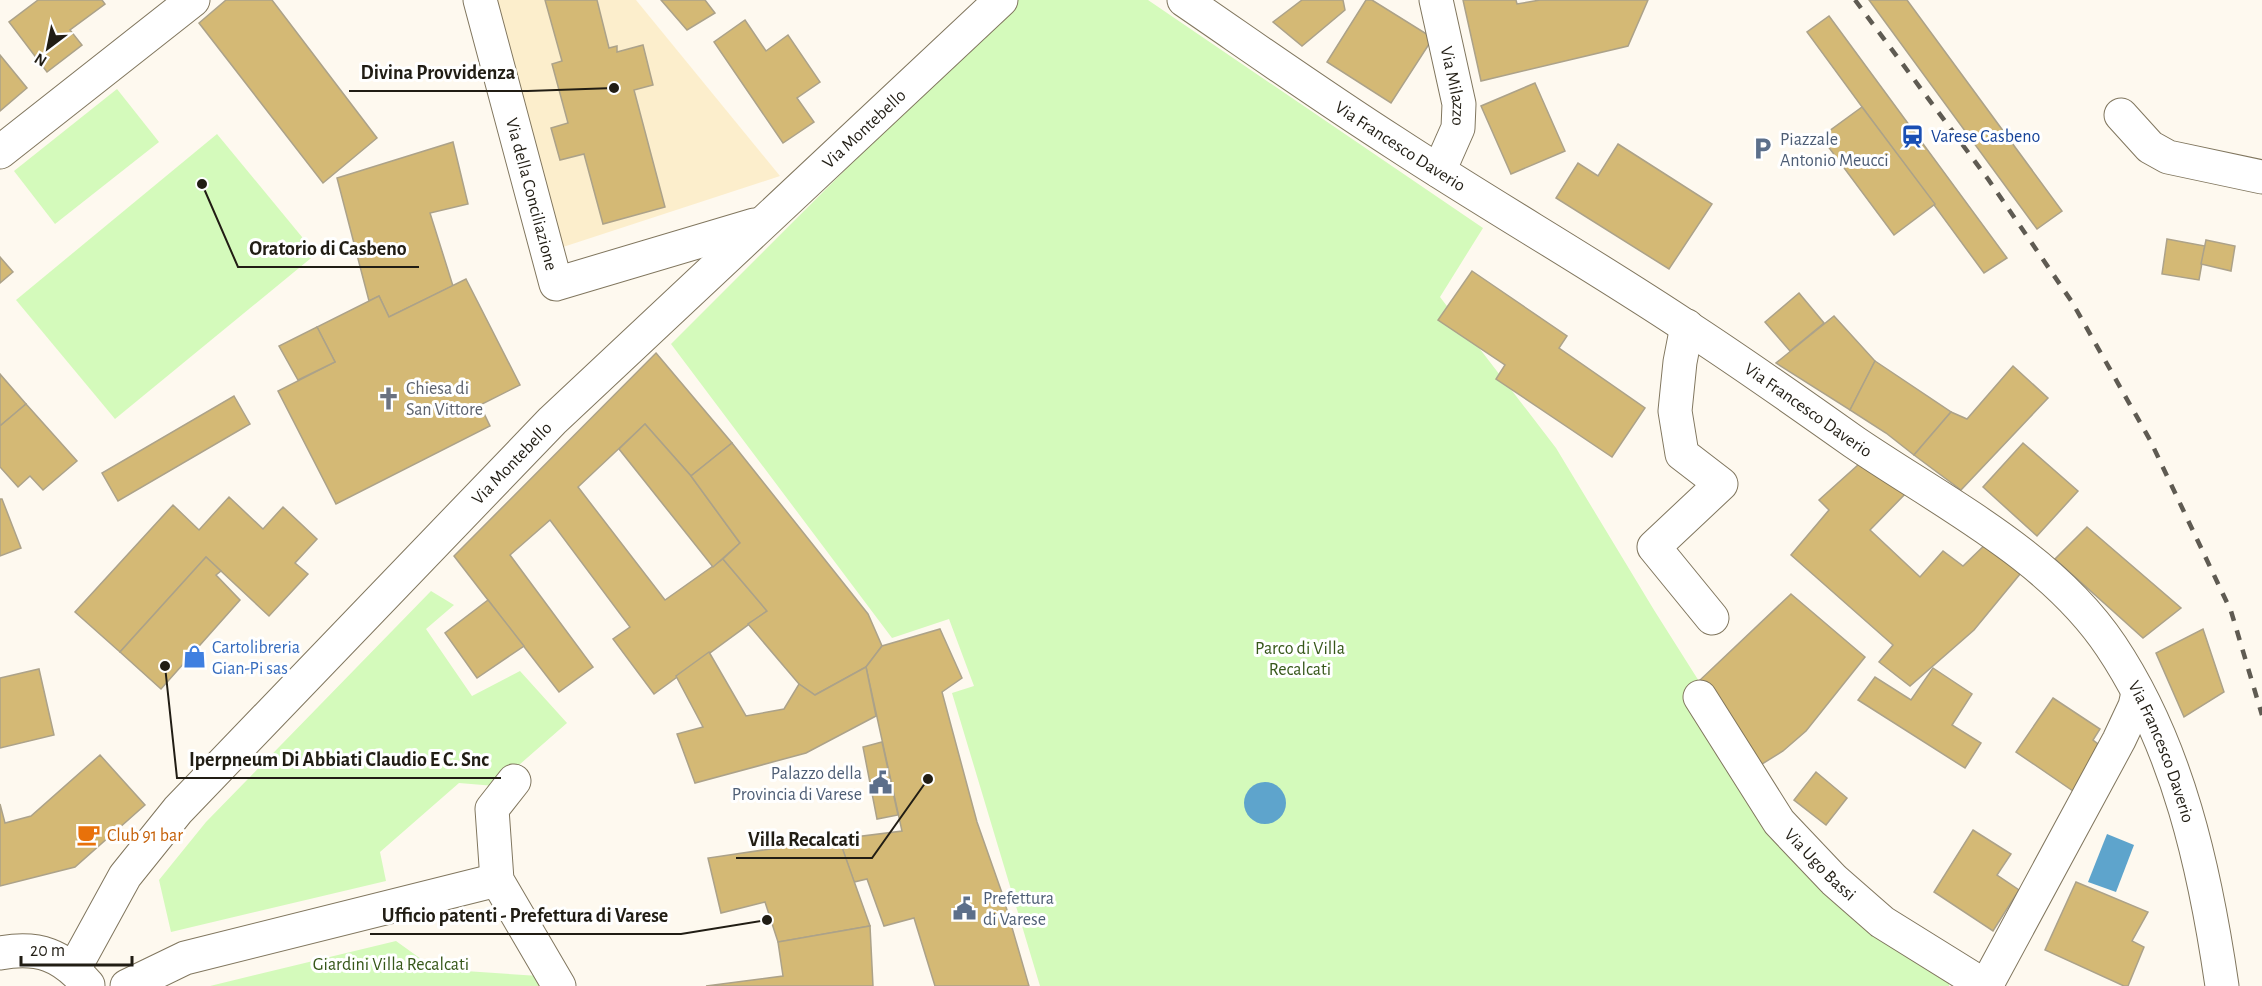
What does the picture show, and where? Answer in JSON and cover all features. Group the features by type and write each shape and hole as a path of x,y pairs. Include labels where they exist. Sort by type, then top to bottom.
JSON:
{"street":[{"path":"0,152 193,0"},
{"name":"Via della Conciliazione","path":"480,0 556,284 762,222"},
{"name":"Via Montebello","path":"81,978 125,876 178,810 552,421 1001,0"},
{"name":"Via Francesco Daverio","path":"1184,0 1394,143 1687,326 1864,448 1987,529 2033,564 2076,603 2110,645 2138,693 2166,752 2193,837 2213,928 2222,986"},
{"name":"Via Milazzo","path":"1436,0 1459,104 1458,128 1439,171"},
{"path":"2121,115 2150,147 2168,157 2262,177"},
{"path":"1687,326 1680,362 1675,411 1682,454 1721,484 1654,547 1712,618"},
{"name":"Via Ugo Bassi","path":"1700,697 1779,822 1834,880 1882,922 1985,986 2120,740 2135,706 2138,693"},
{"path":"514,782 492,809 497,880 559,986"},
{"path":"127,986 185,958 497,880"},
{"path":"0,953 21,949 48,953 81,978"}],"shaded area":[{"path":"496,0 636,0 780,176 560,248"}],"green space":[{"name":"Parco di Villa Recalcati","path":"1015,0 1148,0 1483,228 1440,297 1556,448 1654,610 1805,849 1949,968 1949,986 1040,986 952,693 974,686 949,619 892,638 671,344"},
{"path":"117,89 159,142 55,224 14,171"},
{"path":"217,134 316,254 115,419 16,300"},
{"path":"431,591 454,605 426,629 472,696 520,671 567,723 495,786 459,783 380,852 386,881 171,932 159,880 206,822"},
{"name":"Giardini Villa Recalcati","path":"396,941 435,969 539,976 545,986 210,986"}],"water":[{"path":"1265,782 1273,783 1280,788 1285,795 1285,811 1280,818 1273,823 1265,824 1257,823 1250,818 1245,811 1244,803 1245,795 1250,788 1257,783"},
{"path":"2107,834 2134,845 2116,892 2088,882"}],"building":[{"path":"38,0 102,0 105,4 70,30 82,45 47,72 9,22"},
{"path":"226,0 272,0 377,138 323,183 199,23"},
{"path":"545,0 597,0 609,48 617,46 617,52 643,45 653,85 634,90 665,207 603,224 584,154 560,160 551,128 568,123 552,64 562,61"},
{"path":"661,0 705,0 715,13 687,30"},
{"path":"1302,0 1343,0 1345,10 1302,46 1273,22"},
{"path":"1366,0 1372,0 1433,38 1391,103 1327,62"},
{"path":"1463,0 1516,0 1517,4 1540,0 1648,0 1628,46 1481,81"},
{"path":"1869,0 1907,0 2062,211 2037,229"},
{"path":"1829,16 2007,258 1984,273 1807,32"},
{"path":"745,20 766,51 788,35 820,82 797,98 814,122 783,143 714,42"},
{"path":"0,55 27,88 0,111"},
{"path":"1535,83 1565,151 1511,174 1481,106"},
{"path":"1862,107 1935,204 1894,235 1821,137"},
{"path":"453,142 468,204 430,213 453,286 389,317 379,296 369,301 337,178"},
{"path":"1618,144 1712,204 1669,269 1556,198 1578,163 1598,176"},
{"path":"2167,239 2205,246 2199,280 2162,274"},
{"path":"2206,240 2235,246 2231,271 2201,264"},
{"path":"0,257 13,272 0,283"},
{"path":"1472,271 1567,336 1559,348 1645,408 1612,457 1496,379 1505,365 1438,320"},
{"name":"Chiesa di San Vittore","path":"466,279 520,385 480,405 490,426 336,504 278,391 335,362 317,327 379,296 389,317"},
{"path":"1799,293 1824,323 1790,351 1765,322"},
{"path":"1834,316 1875,361 1850,410 1776,363"},
{"path":"317,327 335,362 298,380 279,346"},
{"path":"656,353 732,443 691,476 645,424 578,487 665,600 723,559 767,611 654,694 613,639 630,627 550,520 510,555 593,667 559,692 454,556"},
{"path":"1875,361 1951,412 1914,455 1886,433 1850,410"},
{"path":"2013,366 2048,398 1961,490 1914,455 1951,412 1967,419"},
{"path":"0,374 26,404 0,426"},
{"path":"234,396 250,424 118,501 102,473"},
{"path":"26,404 77,461 43,490 30,476 18,487 0,467 0,426"},
{"path":"645,424 691,476 740,543 713,567 619,449"},
{"path":"732,443 868,614 882,646 866,667 815,695 799,684 748,624 767,611 723,559 740,543 691,476"},
{"path":"2023,443 2078,491 2037,536 1983,487"},
{"path":"1868,456 1909,490 1870,530 1920,577 1943,551 1963,566 1992,538 2025,568 1974,630 1910,686 1879,662 1893,645 1791,555 1829,510 1819,500"},
{"path":"229,497 263,529 283,507 317,539 295,563 308,574 269,616 206,557 120,652 75,612 173,505 199,530"},
{"path":"0,499 2,499 21,548 0,556"},
{"path":"2087,527 2181,608 2143,638 2055,559"},
{"path":"206,557 221,571 216,575 240,600 161,689 120,652"},
{"path":"1791,594 1865,657 1806,731 1783,751 1754,769 1699,681"},
{"path":"488,600 524,646 477,678 445,633"},
{"path":"940,629 962,678 942,692 977,822 1002,893 1029,986 935,986 914,918 884,926 867,879 854,882 839,839 902,831 866,667 882,646"},
{"path":"2203,629 2224,692 2184,717 2156,653"},
{"path":"709,652 746,716 784,709 799,684 815,695 866,667 876,716 806,753 695,783 677,734 703,727 676,676"},
{"path":"1933,668 1972,694 1952,725 1981,743 1965,768 1858,700 1875,677 1911,700"},
{"path":"39,669 54,735 0,748 0,678"},
{"path":"2053,698 2100,729 2093,740 2102,747 2073,791 2016,752"},
{"path":"882,742 898,815 877,819 863,747"},
{"path":"100,755 145,805 75,867 0,886 0,804 5,823 31,816"},
{"path":"1816,772 1847,798 1826,825 1794,800"},
{"path":"1973,830 2011,854 1997,875 2019,890 1993,931 1934,892"},
{"path":"839,839 870,926 778,942 765,902 721,913 708,858"},
{"path":"2076,882 2148,912 2132,941 2144,947 2128,986 2045,950"},
{"path":"870,926 873,986 706,986 783,976 778,942"}],"railway":[{"path":"1855,0 1988,179 2072,302 2150,440 2231,611 2262,715"}],"place":[{"name":"Divina Provvidenza","path":"614,88"},
{"name":"Varese Casbeno","path":"1913,136"},
{"name":"Piazzale Antonio Meucci","path":"1762,149"},
{"name":"Oratorio di Casbeno","path":"202,184"},
{"name":"Chiesa di San Vittore","path":"388,398"},
{"name":"Cartolibreria Gian-Pi sas","path":"194,657"},
{"name":"Iperpneum Di Abbiati Claudio E C. Snc","path":"165,666"},
{"name":"Villa Recalcati","path":"928,779"},
{"name":"Palazzo della Provincia di Varese","path":"880,783"},
{"name":"Club 91 bar","path":"89,835"},
{"name":"Prefettura di Varese","path":"965,908"},
{"name":"Ufficio patenti - Prefettura di Varese","path":"767,920"}]}
